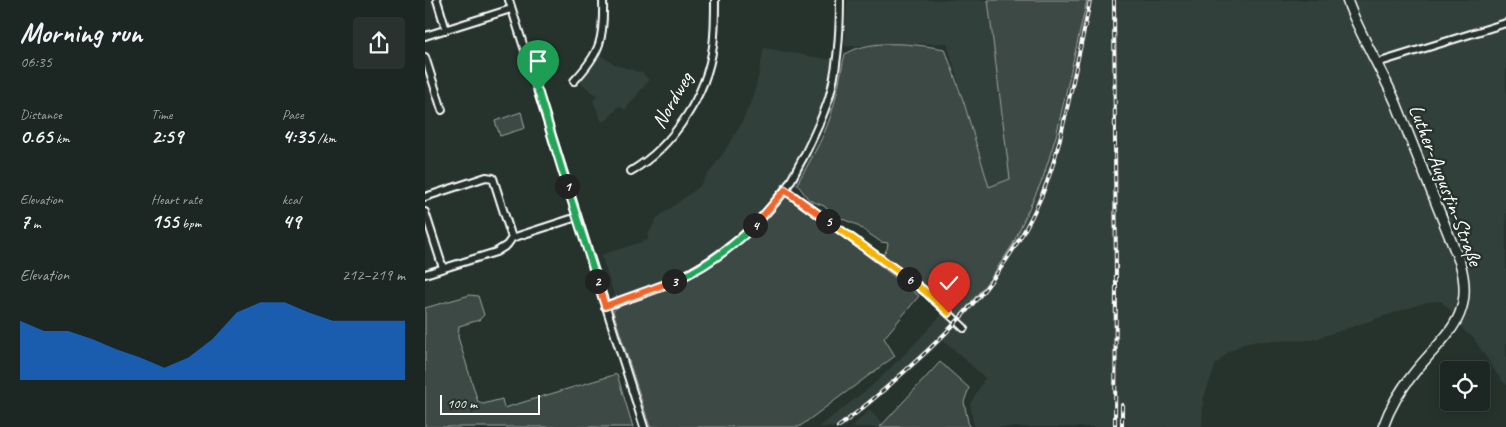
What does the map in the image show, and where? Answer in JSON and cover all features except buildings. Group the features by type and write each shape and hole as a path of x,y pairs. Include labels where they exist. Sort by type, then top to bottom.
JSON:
{"street":[{"path":"437,0 446,30"},
{"path":"509,0 644,427"},
{"path":"574,81 589,65 599,44 603,20 603,0"},
{"name":"Nordweg","path":"631,171 664,146 694,104 705,77 713,47 715,0"},
{"path":"605,306 679,279 718,255 742,237 761,219 785,190 813,139 829,97 838,48 840,0"},
{"name":"Luther-Augustin-Straße","path":"1347,0 1396,103 1460,262 1465,283 1462,309 1453,328 1401,391 1392,405 1383,427"},
{"path":"425,36 511,9"},
{"path":"1377,62 1506,23"},
{"path":"425,56 442,110"},
{"path":"425,197 486,177 493,178 512,238"},
{"path":"785,190 927,293 964,328"},
{"path":"425,212 443,268"},
{"path":"425,274 496,252 507,245 512,238 577,218"}],"shaded area":[{"path":"847,0 1506,0 1506,385 1473,337 1466,333 1450,310 1441,301 1427,302 1312,340 1258,341 1243,344 1228,352 1216,364 1203,400 1202,427 974,427 970,404 985,378 944,340 844,427 819,427 874,384 909,350 974,275 1010,179 989,188 947,43 845,46"},
{"path":"988,0 1087,0 1056,136 1043,178 1013,244 990,279 958,318 930,291 882,256 887,249 888,243 881,242 855,224 835,216 824,206 809,200 797,184 827,127 837,94 845,54 855,49 879,44 913,45 945,49 964,103 989,187 1010,179"},
{"path":"764,48 843,62 841,79 829,119 810,162 797,184 764,222 723,257 705,270 673,286 618,307 601,255 648,240 648,235 657,218 698,188 739,128 751,102"},
{"path":"600,55 616,65 642,73 649,80 625,110 619,106 608,119 602,122 593,101 597,96 578,80"},
{"path":"521,112 525,128 500,136 495,121"},
{"path":"786,197 860,250 919,296 884,338 895,356 799,427 650,427 613,311 618,307 682,281 715,264 748,237"},
{"path":"470,295 478,296 484,315 479,320 459,326 458,337 478,402 483,404 502,399 504,408 617,374 633,427 425,427 425,308"},
{"path":"940,362 969,388 964,402 969,427 880,427"},
{"path":"869,410 883,424 880,427 852,427"}],"railway":[{"path":"838,427 864,407 944,335 980,296 1025,230 1043,192 1054,162 1090,0"},
{"path":"1114,0 1115,427"},
{"path":"1122,405 1122,427"}],"route":[{"path":"538,91 605,306 661,287 698,269 742,237 761,219 785,190 892,266 949,313"}]}
